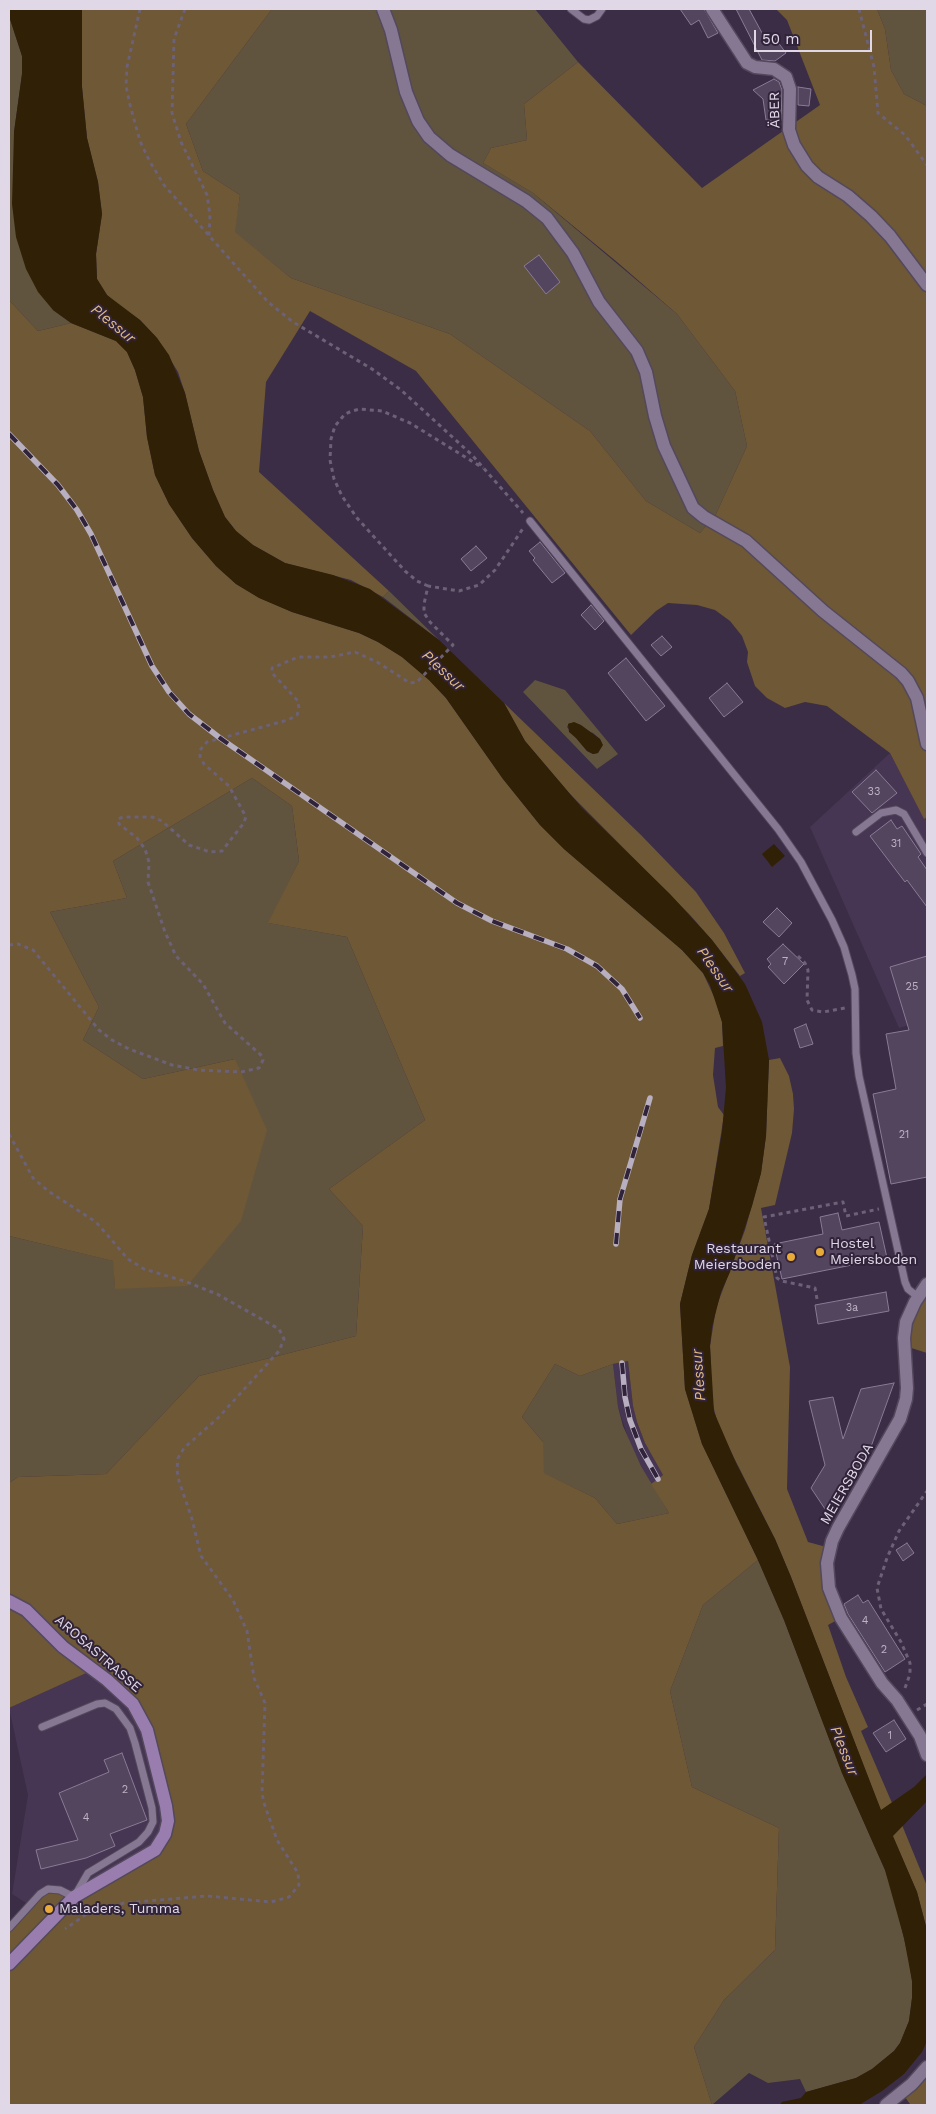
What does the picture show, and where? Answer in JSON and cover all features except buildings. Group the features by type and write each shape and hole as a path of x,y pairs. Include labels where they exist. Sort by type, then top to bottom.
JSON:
{"main road":[{"name":"AROSASTRASSE","path":"9,1601 26,1610 63,1647 108,1680 133,1704 147,1730 168,1821 165,1834 155,1850 74,1897 9,1964"}],"street":[{"path":"383,9 391,30 406,92 418,121 429,137 450,155 526,201 547,218 572,253 599,302 637,350 646,372 653,409 664,446 693,508 704,517 746,541 823,612 901,673 908,681 917,698 927,744"},
{"name":"ÄBER","path":"712,9 741,56 748,63 774,69 786,77 790,89 789,130 794,145 807,166 818,177 848,196 877,222 927,285"},
{"name":"MEIERSBODA","path":"927,1284 909,1315 905,1330 906,1388 903,1409 890,1439 834,1534 827,1563 829,1588 841,1618 882,1683 920,1736 927,1754"},
{"path":"886,2105 907,2089 927,2068"}],"lane":[{"path":"571,9 584,19 589,20 597,16 602,9"},
{"path":"530,521 778,829 817,888 844,948 854,982 856,1053 859,1076 905,1282 908,1289 918,1297"},
{"path":"856,832 881,813 896,810 904,814 927,853"},
{"path":"9,1928 40,1894 48,1889 60,1890 74,1897 84,1877 91,1870 124,1852 144,1836 152,1822 152,1808 132,1734 120,1713 112,1706 106,1703 97,1704 42,1727"}],"path":[{"path":"140,9 126,72 127,92 135,126 148,160 159,178 259,293 281,313 394,384 444,428 489,472 530,521 516,536 495,570 480,586 459,590 428,586 417,581 405,571 357,518 342,496 334,479 330,460 331,439 335,426 345,414 352,411 360,409 382,411 410,423 489,472"},
{"path":"185,9 174,39 172,113 181,142 207,195 210,215 209,237"},
{"path":"859,9 874,67 878,113 905,135 927,165"},
{"path":"9,945 18,944 33,950 98,1030 120,1044 184,1068 249,1072 259,1068 263,1060 262,1056 225,1023 202,984 183,965 173,951 164,932 148,882 150,866 145,849 137,838 118,823 118,819 123,816 152,817 162,822 183,841 192,846 220,852 243,824 246,817 229,786 202,762 200,750 207,742 294,718 299,709 298,701 271,671 272,668 288,660 298,657 330,656 355,652 377,662 410,683 420,680 453,646 424,613 428,586"},
{"path":"798,956 805,963 808,970 807,1000 812,1010 823,1012 856,1006"},
{"path":"9,1134 33,1178 48,1191 96,1222 128,1259 144,1269 184,1280 217,1294 279,1329 284,1339 279,1351 218,1418 184,1448 178,1458 177,1470 179,1482 192,1518 201,1556 233,1600 247,1630 254,1678 265,1703 262,1794 277,1840 298,1872 299,1885 289,1898 274,1902 207,1896 124,1903 88,1913 59,1933"},
{"path":"817,1299 815,1288 782,1281 777,1278 764,1217 843,1202 846,1216 889,1207"},
{"path":"898,1703 909,1677 911,1666 907,1654 881,1609 877,1588 897,1535 927,1491"}],"shaded area":[{"path":"82,9 272,9 186,124 203,171 240,195 235,232 291,278 450,334 590,431 646,501 700,533 716,514 747,446 735,391 677,314 533,193 483,163 491,148 527,140 524,104 578,62 702,188 820,105 787,20 776,9 877,9 885,29 891,70 904,94 927,106 927,817 924,819 890,753 827,706 805,702 785,708 767,698 755,686 747,662 748,652 742,636 730,621 715,610 697,605 668,603 656,611 631,635 416,371 310,311 266,382 259,472 389,591 383,597 351,580 285,563 253,545 236,531 225,517 213,490 199,451 178,372 157,338 140,320 115,303 107,295 97,279 96,254 102,214 98,182 87,138 82,87"},
{"path":"272,9 535,9 578,62 524,104 527,140 491,148 483,163 533,193 677,314 735,391 747,446 716,514 700,533 646,501 590,431 450,334 291,278 234,232 240,195 203,171 186,124"},
{"path":"877,9 927,9 927,106 904,94 891,70 885,29"},
{"path":"9,16 22,56 22,74 14,132 53,310 71,323 38,331 9,300"},
{"path":"9,300 38,331 71,323 116,341 127,352 135,370 143,397 147,437 155,475 169,504 192,538 216,566 236,584 260,598 292,612 359,633 378,642 402,657 429,680 446,698 503,779 540,825 564,849 682,950 703,973 716,1001 722,1022 723,1046 715,1048 713,1075 718,1107 724,1115 709,1209 692,1255 680,1304 685,1389 702,1444 758,1560 703,1605 670,1691 692,1787 779,1828 775,1950 724,2000 694,2047 712,2105 9,2105 9,1928 48,1889 74,1897 145,1857 165,1834 143,1720 93,1670 9,1708 9,1483 18,1477 106,1474 199,1376 356,1336 363,1226 329,1189 425,1120 347,937 268,923 299,861 292,806 252,778 113,861 127,898 50,912 99,1007 83,1040 143,1079 235,1059 267,1130 241,1221 187,1286 115,1289 113,1261 9,1236","holes":["628,1361 633,1406 645,1443 663,1475 651,1484 669,1513 617,1524 595,1498 544,1473 543,1442 522,1417 555,1364 580,1376 613,1364"]},
{"path":"389,591 439,640 383,597"},
{"path":"535,680 565,690 618,754 597,769 523,692","holes":["569,723 593,733 602,743 598,753 593,754 587,751 567,727"]},
{"path":"504,703 641,835 696,892 724,933 745,973 740,976 690,915 569,793 525,741"},
{"path":"890,753 924,818 927,817 927,1020 899,1028 810,827"},
{"path":"252,778 292,806 299,861 269,923 347,937 425,1120 329,1189 363,1226 356,1336 199,1376 106,1474 18,1477 9,1483 9,1236 114,1261 115,1288 235,1059 143,1079 83,1040 99,1007 50,912 127,898 113,861"},
{"path":"780,1058 789,1076 793,1094 792,1133 775,1205 761,1208 790,1367 787,1489 808,1542 830,1548 828,1556 841,1618 828,1625 846,1677 868,1727 861,1731 892,1803 881,1811 791,1577 775,1539 726,1442 717,1421 712,1401 710,1346 716,1308 745,1230 761,1173 766,1136 769,1060"},
{"path":"927,1284 927,1353 905,1346 904,1338"},
{"path":"628,1361 633,1406 637,1422 645,1443 663,1475 651,1484 631,1447 618,1407 613,1364"},
{"path":"555,1364 580,1376 613,1364 618,1407 623,1426 641,1466 669,1513 617,1524 595,1498 543,1473 543,1442 522,1417"},
{"path":"758,1560 784,1620 842,1773 885,1870 894,1896 909,1960 912,1998 909,2021 900,2043 894,2051 872,2069 856,2078 806,2092 800,2079 768,2083 749,2073 712,2105 694,2047 724,2000 775,1950 779,1828 692,1787 670,1691 703,1605"},
{"path":"93,1670 133,1704 166,1806 163,1840 93,1885 29,1905 12,1894 28,1795 9,1708"},
{"path":"902,1825 927,1886 927,1930 917,1892 892,1835"},
{"path":"927,2067 927,2105 909,2105 902,2093"}],"water":[{"name":"Plessur","path":"9,9 82,9 82,87 87,138 98,182 102,214 96,254 97,279 107,295 140,320 157,338 169,355 185,393 199,451 225,517 236,531 253,545 285,563 333,575 370,589 439,640 504,703 525,741 582,808 670,894 712,940 745,984 762,1022 769,1060 766,1136 761,1173 752,1206 730,1272 721,1292 712,1327 710,1346 714,1412 736,1463 775,1539 791,1577 881,1810 914,1787 927,1774 927,1801 893,1836 917,1892 927,1930 927,2041 922,2052 904,2074 882,2091 859,2105 780,2105 782,2102 801,2098 806,2092 856,2078 872,2069 894,2051 900,2043 909,2021 912,1981 904,1938 885,1870 842,1773 784,1620 758,1560 702,1444 685,1389 680,1304 692,1255 709,1209 722,1132 726,1087 722,1022 710,985 703,973 682,950 564,849 540,825 503,779 446,698 429,680 402,657 378,642 359,633 292,612 259,598 236,584 216,566 192,538 169,504 155,475 147,437 143,397 135,370 127,352 116,341 71,323 53,310 38,292 26,269 16,237 12,204 14,132 22,74 22,56 9,16"},
{"path":"574,722 600,739 603,745 598,753 593,754 587,751 569,732 568,724"},
{"path":"774,844 785,856 772,867 762,854"}],"railway":[{"path":"9,434 58,485 77,510 91,534 152,666 169,692 189,714 220,738 457,903 492,921 567,949 597,966 622,989 640,1018"},
{"path":"616,1244 620,1199 650,1098"},
{"path":"622,1363 625,1397 630,1420 641,1449 658,1479"}],"place":[{"name":"Hostel Meiersboden","path":"820,1252"},
{"name":"Restaurant Meiersboden","path":"791,1257"},
{"name":"Maladers, Tumma","path":"49,1909"}]}
